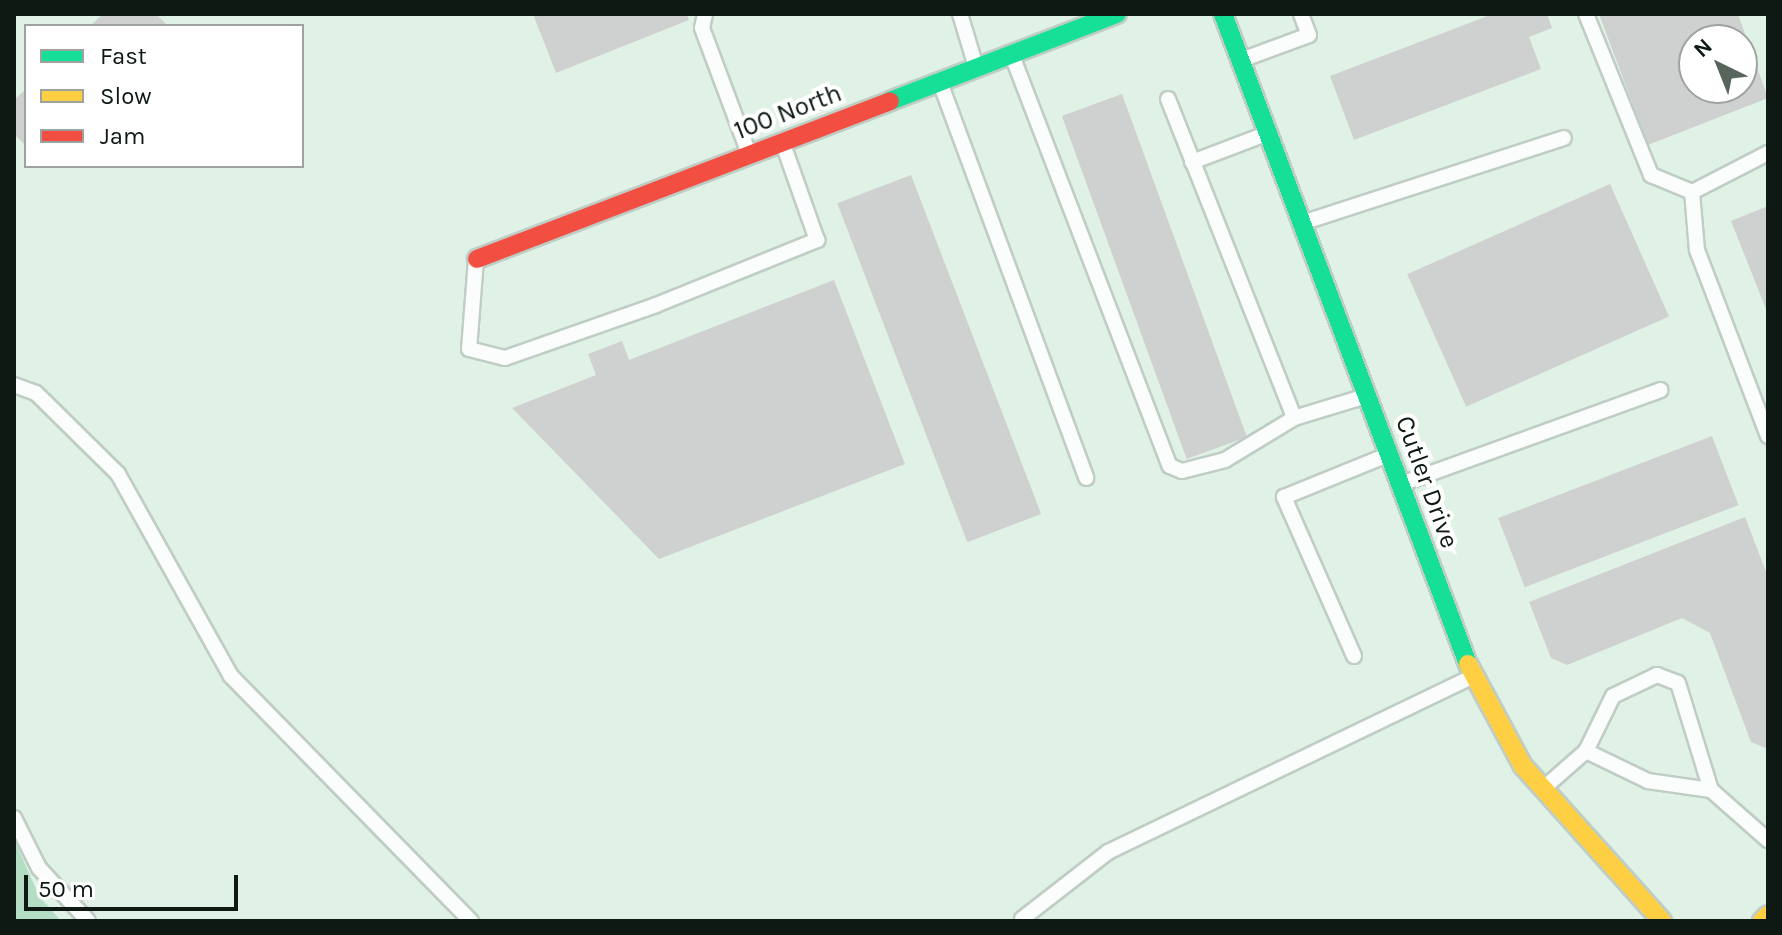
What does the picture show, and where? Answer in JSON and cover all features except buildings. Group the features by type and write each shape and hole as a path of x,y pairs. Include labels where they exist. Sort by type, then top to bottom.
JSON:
{"street":[{"name":"100 North","path":"477,259 1117,14"},
{"name":"Cutler Drive","path":"1223,14 1473,677 1542,789 1662,921"},
{"path":"1762,921 1768,915"}],"lane":[{"path":"705,14 702,28 750,155"},
{"path":"960,14 976,68"},
{"path":"1240,60 1309,35 1301,14"},
{"path":"1586,14 1651,175 1692,192 1768,153"},
{"path":"1012,54 1170,466 1182,471 1225,460 1294,418 1367,395"},
{"path":"940,82 1086,478"},
{"path":"1168,99 1294,418"},
{"path":"1192,162 1268,133"},
{"path":"1302,223 1564,138"},
{"path":"477,259 469,349 505,358 656,305 817,240 782,142"},
{"path":"1692,192 1697,250 1768,436"},
{"path":"14,385 36,393 118,474 231,676 471,921"},
{"path":"1401,485 1661,390"},
{"path":"1354,656 1284,497 1389,454"},
{"path":"1542,789 1586,751 1613,696 1657,675 1678,683 1711,790 1768,840"},
{"path":"1022,919 1108,852 1473,677"},
{"path":"1586,751 1648,781 1711,790"},
{"path":"14,818 39,868 88,921"}],"green space":[{"path":"14,839 39,896 61,921 14,921"}],"traffic: fast":[{"path":"890,101 1117,14"},
{"path":"1223,14 1468,664"}],"traffic: slow":[{"path":"1468,664 1523,766 1662,921"},
{"path":"1762,921 1768,915"}],"traffic: jam":[{"path":"477,259 890,101"}]}
